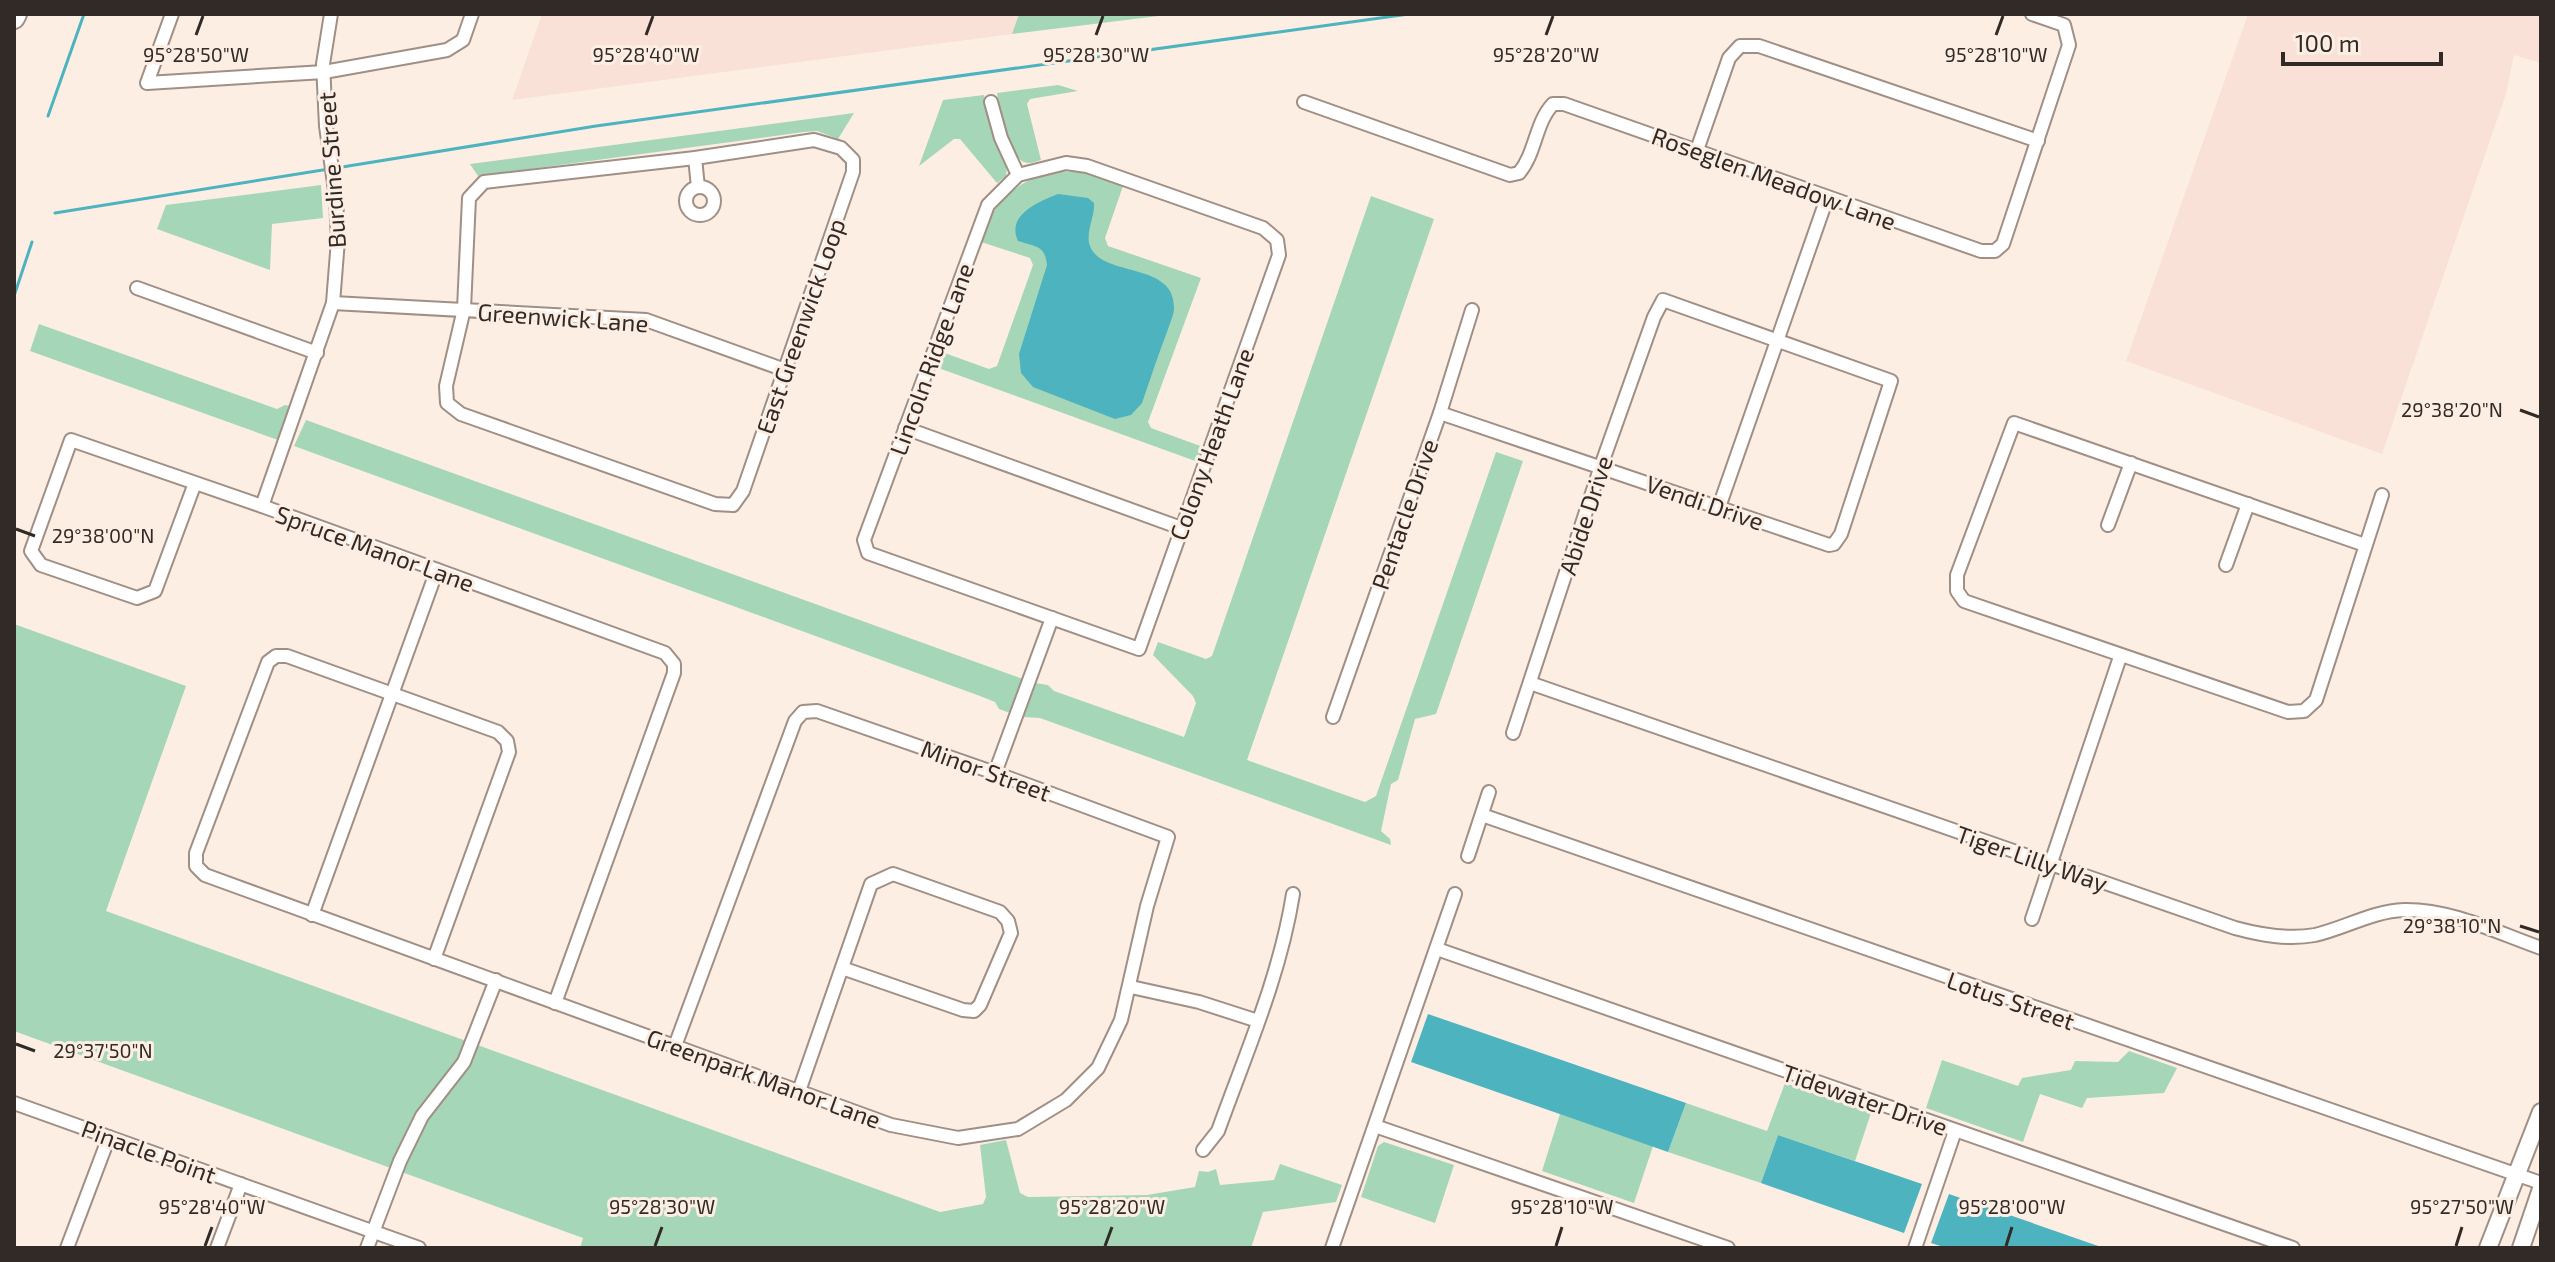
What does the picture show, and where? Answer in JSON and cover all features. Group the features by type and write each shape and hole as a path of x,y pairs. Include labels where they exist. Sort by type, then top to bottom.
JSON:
{"main road":[{"path":"2488,1248 2540,1118"},
{"path":"2521,1248 2541,1186"}],"street":[{"path":"172,14 147,83 324,72 447,50 463,40 472,14"},
{"name":"Burdine Street","path":"262,506 333,303 338,240 326,126 324,72 331,14"},
{"path":"1697,150 1729,58 1740,46 1759,46 2038,141 2069,45 2064,25 2032,14"},
{"path":"991,102 1001,138 1018,175"},
{"name":"Roseglen Meadow Lane","path":"1304,102 1510,175 1519,173 1526,164 1545,112 1553,104 1564,104 1981,251 1995,251 2003,244 2038,141"},
{"name":"East Greenwick Loop","path":"464,309 446,386 447,403 461,414 715,504 733,505 743,491 853,172 853,160 841,148 814,140 695,158"},
{"path":"464,309 469,198 484,182 695,158 698,187"},
{"name":"Colony Heath Lane","path":"1018,175 1066,163 1087,166 1263,228 1277,240 1279,255 1139,649 1052,618"},
{"name":"Lincoln Ridge Lane","path":"1018,175 988,205 864,540 868,553 1052,618"},
{"path":"1719,507 1827,198"},
{"path":"137,288 317,353"},
{"name":"Abide Drive","path":"1513,733 1601,466 1654,317 1663,300 1778,339"},
{"name":"Greenwick Lane","path":"333,303 646,320 785,370"},
{"name":"Pentacle Drive","path":"1333,717 1440,413 1472,310"},
{"name":"Vendi Drive","path":"1440,413 1829,545 1834,544 1841,534 1891,381 1778,339"},
{"path":"2365,545 2014,423 1957,575 1957,591 1964,601 2120,657 2288,712 2304,711 2316,700 2382,495"},
{"path":"905,428 1181,528"},
{"name":"Spruce Manor Lane","path":"195,483 155,591 137,598 41,565 31,551 71,440 262,506 665,653 674,664 674,673 555,1003"},
{"path":"2108,525 2131,463"},
{"path":"2226,565 2248,504"},
{"path":"312,915 437,570"},
{"path":"995,773 1052,618"},
{"name":"Greenpark Manor Lane","path":"392,694 287,656 276,656 268,662 196,853 196,866 205,875 312,915 891,1125 958,1138 1018,1129 1066,1100 1098,1068 1121,1020 1131,987 1147,906 1168,837"},
{"path":"2032,919 2120,657"},
{"name":"Tiger Lilly Way","path":"1530,683 2255,934 2287,937 2316,934 2391,912 2423,911 2451,917 2541,948"},
{"path":"392,694 498,732 507,741 509,752 434,959"},
{"name":"Minor Street","path":"675,1046 795,721 803,712 817,711 1168,837"},
{"path":"1468,856 1489,792"},
{"name":"Lotus Street","path":"1482,815 2541,1186"},
{"path":"799,1091 871,884 893,874 1000,912 1008,921 1011,933 980,1005 974,1011 963,1010 842,968"},
{"path":"1203,1150 1218,1131 1279,962 1293,894"},
{"path":"1332,1248 1455,894"},
{"name":"Tidewater Drive","path":"1437,949 2293,1248"},
{"path":"367,1248 400,1161 422,1116 464,1062 496,980"},
{"path":"1131,987 1199,1002 1258,1021"},
{"name":"Pinacle Point","path":"14,1103 419,1248"},
{"path":"1375,1126 1728,1248"},
{"path":"1915,1248 1955,1131"},
{"path":"67,1248 109,1137"},
{"path":"217,1248 241,1184"}],"shaded area":[{"path":"542,14 1019,14 1012,34 512,100"},
{"path":"2248,14 2541,14 2541,63 2514,55 2506,94 2382,454 2126,361"}],"green space":[{"path":"1019,14 1175,14 1012,34"},
{"path":"1058,85 1078,91 1030,99 1027,104 1041,160 1024,162 1017,156 1009,140 997,93"},
{"path":"984,95 992,133 1007,166 1006,176 997,183 960,139 954,139 919,166 943,100"},
{"path":"854,113 838,139 817,131 804,132 478,176 470,164"},
{"path":"1058,171 1087,173 1123,186 1105,238 1108,246 1201,278 1148,422 1151,428 1203,447 1198,462 933,366 939,351 989,369 997,366 1033,265 1030,258 978,241 992,215 1009,194 1030,180"},
{"path":"321,185 323,218 272,224 270,270 157,229 166,205"},
{"path":"1371,196 1434,219 1247,760 1365,802 1376,796 1496,452 1523,461 1436,714 1415,719 1398,780 1391,784 1381,831 1390,839 1391,845 1040,718 1023,717 1035,683 1048,685 1054,691 1184,737 1196,703 1193,696 1153,655 1158,642 1206,659 1212,656"},
{"path":"39,324 277,409 290,406 278,440 30,351"},
{"path":"306,420 1023,679 1010,713 980,696 294,446"},
{"path":"14,624 186,686 106,911 940,1212 983,1204 986,1197 980,1145 1006,1140 1020,1193 1028,1197 1147,1195 1195,1187 1199,1171 1216,1169 1220,1185 1274,1180 1280,1164 1342,1185 1336,1202 1263,1212 1251,1248 580,1248 583,1238 14,1031"},
{"path":"2129,1051 2177,1068 2164,1093 2087,1098 2082,1108 2040,1094 2023,1142 1926,1108 1942,1060 2018,1086 2022,1078 2071,1070 2075,1061 2118,1062"},
{"path":"1785,1083 1871,1113 1855,1161 1778,1135 1761,1183 1668,1152 1686,1103 1767,1131"},
{"path":"1560,1114 1653,1146 1634,1203 1542,1171"},
{"path":"1384,1142 1454,1165 1435,1223 1361,1197 1378,1146"}],"water":[{"path":"1058,194 1088,198 1094,203 1089,241 1097,256 1108,263 1151,276 1163,283 1171,293 1172,317 1142,403 1131,415 1115,419 1033,387 1021,373 1019,354 1047,265 1042,250 1018,241 1016,224 1026,211"},
{"path":"1428,1014 1686,1103 1668,1152 1411,1062"},
{"path":"1778,1135 1922,1184 1904,1233 1761,1183"},
{"path":"1949,1194 2104,1248 1947,1248 1931,1243"}],"waterway":[{"path":"48,116 84,14"},
{"path":"336,168 596,126 1409,14"},
{"path":"55,213 329,169"},
{"path":"14,296 32,242"}]}
